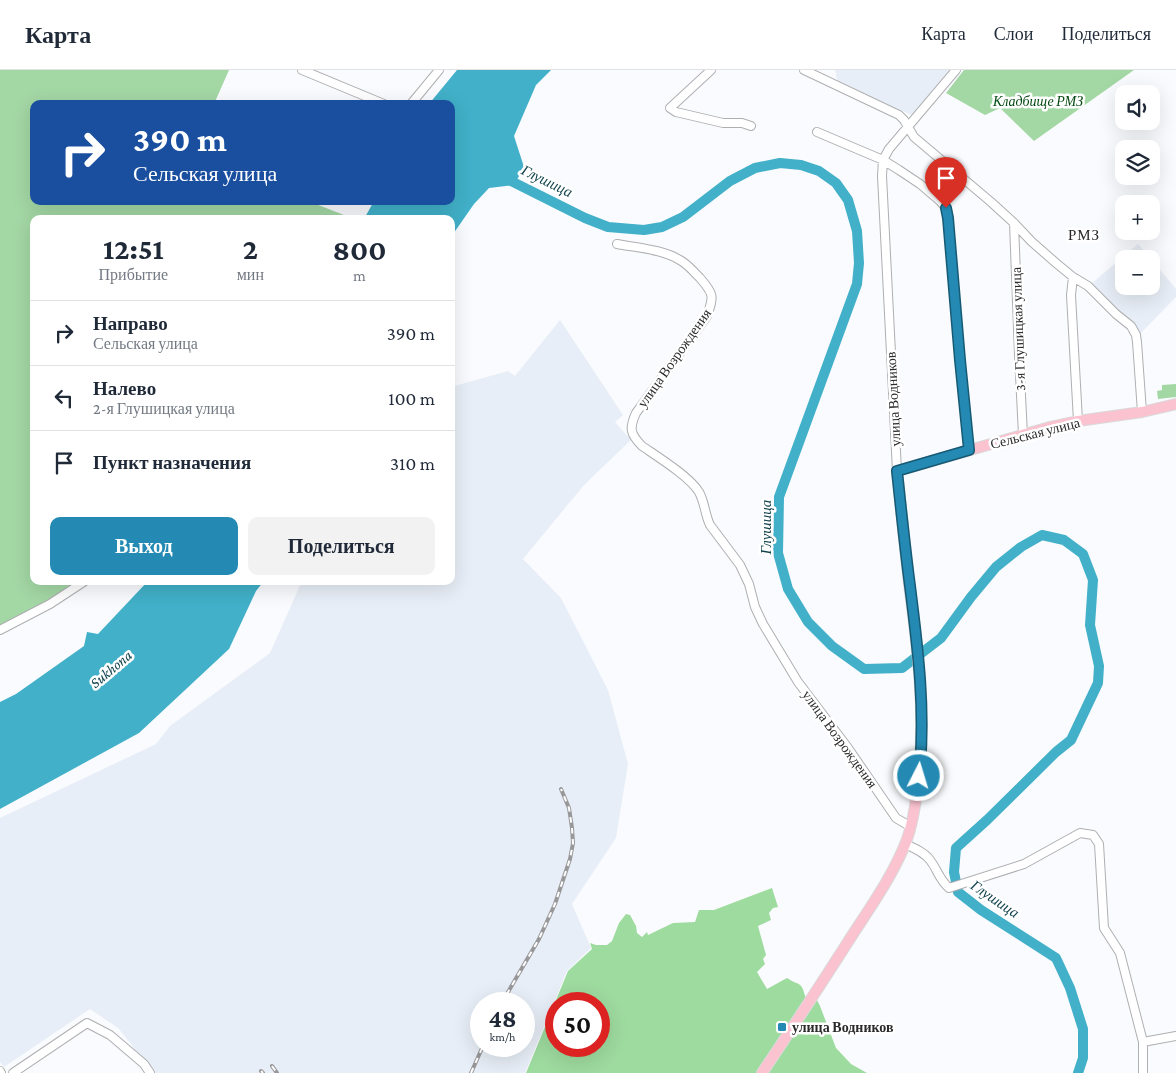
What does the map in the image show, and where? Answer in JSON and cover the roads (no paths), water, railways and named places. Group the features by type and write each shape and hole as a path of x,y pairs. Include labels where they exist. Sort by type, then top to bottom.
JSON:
{"main road":[{"name":"Сельская улица","path":"897,471 1078,421 1142,412 1176,404"},
{"name":"улица Водников","path":"762,1073 884,886 905,844 915,807 922,724 916,634 897,471"}],"street":[{"path":"302,70 374,100"},
{"path":"414,100 439,70"},
{"path":"711,70 670,108 676,112 723,123 742,123 751,126"},
{"path":"804,70 899,115 914,138 991,202 1032,242 1073,277 1088,286 1134,330 1137,342 1142,412"},
{"path":"883,160 889,149 956,70"},
{"path":"817,132 883,160 920,184 944,204 948,213 969,450"},
{"name":"улица Водников","path":"883,160 882,176 897,471"},
{"name":"3-я Глушицкая улица","path":"1014,223 1024,435"},
{"name":"улица Возрождения","path":"616,244 660,252 675,257 689,266 711,292 712,297 712,304 707,316 636,413 631,425 636,440 689,480 699,492 710,526 740,565 763,624 798,682 848,748 896,818 910,827"},
{"path":"1073,277 1071,295 1078,421"},
{"path":"0,630 50,604 80,585"},
{"path":"905,844 929,859 942,882 949,888 1024,864 1080,832 1093,835 1099,844 1104,928 1120,953 1143,1042 1144,1073"},
{"path":"13,1073 87,1023 110,1035 144,1064 150,1073"},
{"path":"1143,1042 1176,1036"}],"water":[{"path":"457,70 551,70 536,85 514,136 524,167 514,185 489,188 474,204 455,231 455,215 366,215 372,205 455,205 455,100 432,100"},
{"name":"Sukhona","path":"144,585 261,585 256,591 229,649 139,733 0,809 0,702 16,694 84,646 87,632 98,634"}],"waterway":[{"name":"Глушица","path":"503,177 585,218 608,227 644,230 662,227 683,217 730,181 755,168 780,163 801,165 819,171 836,183 848,200 857,231 859,263 857,284 779,497 778,553 788,589 808,622 832,646 864,669 902,668 941,638 996,567 1021,547 1042,535 1064,540 1083,554 1093,580 1090,625 1099,666 1098,683 1071,740 1056,752 956,848 954,872 958,892 981,910 1056,958 1070,988 1083,1029 1083,1058 1078,1073"}],"railway":[{"path":"508,992 539,939 555,904 570,859 573,843 572,828 569,808 561,789"},
{"path":"471,1073 478,1057"},
{"path":"272,1066 277,1073"}],"place":[{"name":"улица Водников","path":"782,1027"}],"district":[{"name":"РМЗ","path":"1084,235"}],"park label":[{"name":"Кладбище РМЗ","path":"1038,101"}]}
